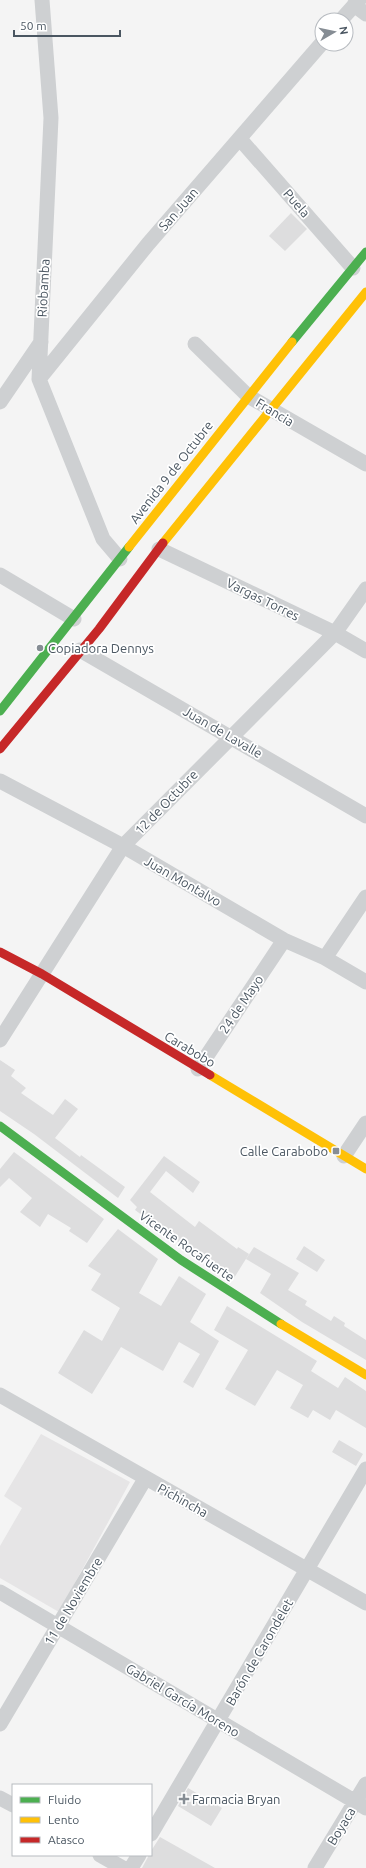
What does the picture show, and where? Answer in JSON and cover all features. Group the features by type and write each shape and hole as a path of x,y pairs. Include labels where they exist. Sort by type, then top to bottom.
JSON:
{"main road":[{"name":"Avenida 9 de Octubre","path":"1,708 74,619 248,396 366,252"},
{"path":"0,749 80,650 99,629 159,549 366,292"},
{"name":"Carabobo","path":"0,952 42,974 366,1170"},
{"name":"Vicente Rocafuerte","path":"0,1126 182,1260 279,1323 366,1374"}],"street":[{"name":"Riobamba","path":"42,0 51,118 39,379 103,538 120,559"},
{"path":"348,12 356,3 366,14"},
{"name":"San Juan","path":"39,379 148,244 314,52"},
{"name":"Puela","path":"240,139 353,268"},
{"path":"0,402 41,342"},
{"name":"Francia","path":"196,344 248,396 366,464"},
{"name":"Vargas Torres","path":"159,549 335,633 366,651"},
{"path":"0,575 74,619"},
{"name":"12 de Octubre","path":"0,1040 123,846 230,736 335,633 366,589"},
{"name":"Juan de Lavalle","path":"80,650 366,816"},
{"name":"Juan Montalvo","path":"0,781 123,846 284,940 325,958 366,982"},
{"path":"325,958 366,897"},
{"name":"24 de Mayo","path":"198,1069 284,940"},
{"path":"344,1156 366,1124"},
{"name":"Pichincha","path":"0,1395 145,1479 366,1603"},
{"name":"Barón de Carondelet","path":"152,1832 366,1469"},
{"name":"11 de Noviembre","path":"0,1724 145,1479"},
{"name":"Gabriel García Moreno","path":"0,1592 361,1805"},
{"name":"Boyaca","path":"315,1868 361,1805 366,1784"},
{"path":"0,1798 12,1805"},
{"path":"102,1856 123,1868"},
{"path":"131,1868 138,1856"}],"shaded area":[{"path":"41,1434 130,1482 59,1612 0,1578 0,1546 22,1508 4,1496"}],"building":[{"path":"291,213 307,229 285,251 269,236"},
{"path":"0,1060 15,1070 11,1076 26,1088 21,1093 53,1115 65,1099 78,1109 55,1138 80,1157 81,1155 125,1187 118,1198 34,1134 0,1111"},
{"path":"14,1152 104,1219 87,1243 69,1231 71,1228 48,1214 40,1227 20,1212 32,1198 9,1178 0,1187 0,1169"},
{"path":"164,1156 200,1182 193,1193 166,1171 150,1192 195,1227 199,1221 237,1249 238,1247 249,1254 234,1278 181,1244 135,1210 137,1207 130,1200"},
{"path":"118,1229 158,1259 139,1293 161,1306 179,1276 206,1294 190,1322 219,1341 193,1388 183,1382 200,1354 179,1342 163,1371 121,1347 92,1394 58,1373 84,1330 102,1341 120,1308 91,1290 101,1274 88,1266"},
{"path":"304,1246 325,1260 317,1272 296,1259"},
{"path":"254,1247 299,1273 288,1290 307,1301 305,1305 331,1321 334,1316 345,1323 344,1326 366,1340 366,1360 302,1322 260,1293 271,1274 246,1259"},
{"path":"227,1306 317,1361 311,1371 338,1388 345,1377 366,1391 366,1428 336,1410 330,1420 313,1410 308,1418 290,1408 303,1385 277,1370 255,1406 225,1389 248,1350 214,1330"},
{"path":"339,1440 363,1454 356,1466 332,1452"},
{"path":"188,1788 222,1808 211,1826 178,1806"},
{"path":"160,1837 215,1868 142,1868 148,1856 152,1856 152,1849"}],"traffic: fast":[{"path":"292,342 366,252"},
{"path":"0,711 129,547"},
{"path":"0,1126 181,1260 281,1324"}],"traffic: slow":[{"path":"163,543 366,292"},
{"path":"129,547 292,342"},
{"path":"210,1075 366,1169"},
{"path":"281,1324 366,1375"}],"traffic: jam":[{"path":"0,749 99,629 163,543"},
{"path":"0,952 42,974 210,1075"}],"place":[{"name":"Copiadora Dennys","path":"40,648"},
{"name":"Calle Carabobo","path":"336,1151"},
{"name":"Farmacia Bryan","path":"184,1799"}]}
